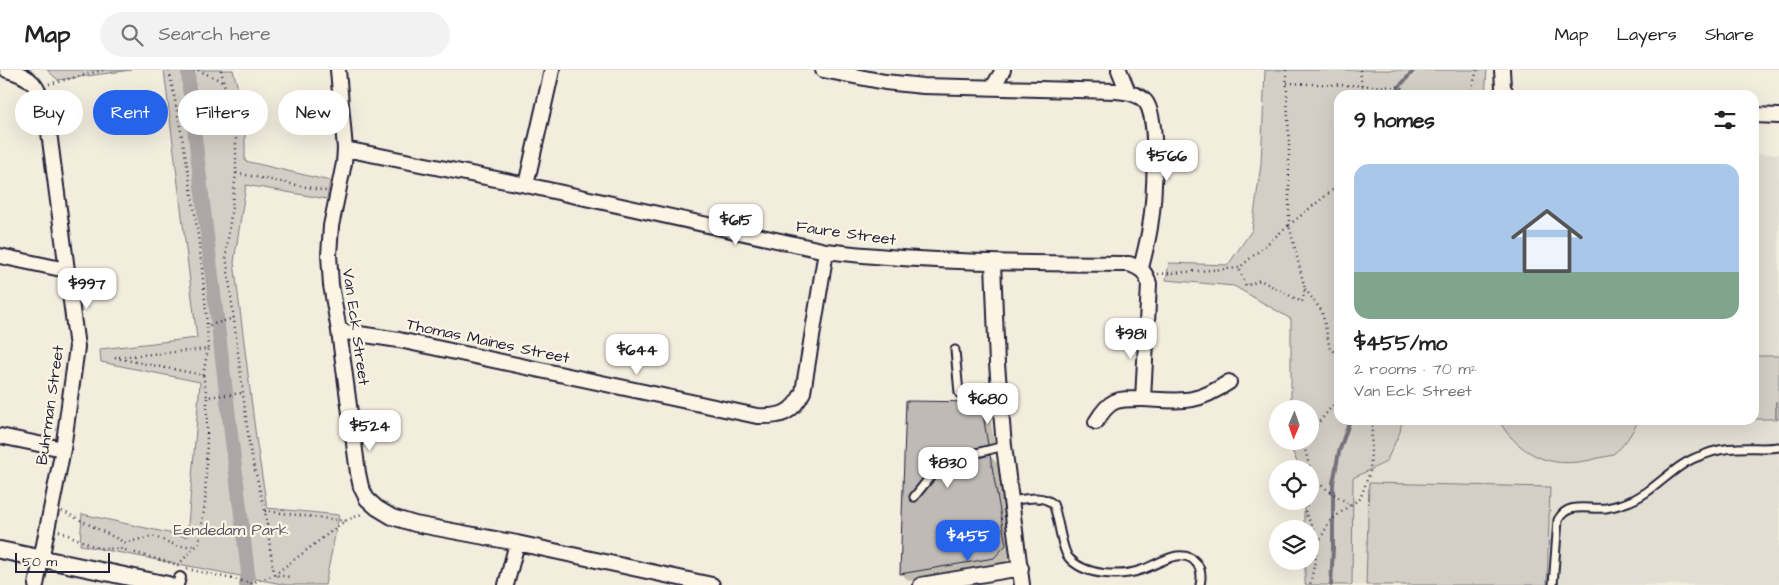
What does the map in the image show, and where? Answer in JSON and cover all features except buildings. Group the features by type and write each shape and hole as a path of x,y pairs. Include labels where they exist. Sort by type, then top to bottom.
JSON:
{"street":[{"path":"7,70 23,75 38,87"},
{"name":"Van Eck Street","path":"338,70 345,149 330,226 331,285 358,473 361,487 367,499 392,517 414,524 517,543 712,585"},
{"path":"526,185 552,70"},
{"path":"823,70 885,82 923,86 1128,92 1144,101 1150,110 1154,127 1154,173 1144,272 1150,293 1143,399"},
{"path":"993,87 1003,70"},
{"path":"1119,70 1128,92"},
{"path":"1502,70 1505,90"},
{"name":"Buhrman Street","path":"36,585 63,449 77,347 46,109 38,87"},
{"path":"1759,115 1779,116"},
{"name":"Faure Street","path":"345,149 526,185 826,251 868,256 993,263 1129,264 1144,272"},
{"name":"Thomas Maines Street","path":"339,331 398,340 757,416 772,416 782,414 791,409 798,402 803,392 826,251"},
{"path":"0,256 66,270"},
{"path":"993,263 996,364 1004,446 1022,585"},
{"path":"1096,422 1104,409 1114,401 1121,399 1143,399 1176,401 1199,398 1212,393 1229,382"},
{"path":"0,436 63,449"},
{"path":"506,585 517,543"},
{"path":"0,550 175,583"},
{"path":"921,585 1021,568"}],"lane":[{"path":"955,350 959,393 965,396 1000,397"},
{"path":"914,497 934,472 957,458 1004,446"},
{"path":"1553,585 1558,520 1562,512 1569,508 1606,508 1626,502 1658,485 1678,467 1692,458 1704,454 1735,448 1779,447"},
{"path":"1011,501 1034,498 1048,500 1054,504 1068,557 1084,569 1126,574 1142,570 1176,556 1187,557 1196,561 1200,568 1202,580 1200,585"}],"path":[{"path":"38,87 103,70"},
{"path":"175,583 178,565 199,543 204,503 208,436 207,397 203,375 208,349 203,265 169,70 198,70 224,82"},
{"path":"221,70 236,136 236,173 226,255 250,450 265,511 274,575"},
{"path":"1286,70 1289,142 1289,225 1305,289 1322,311 1330,349 1334,351"},
{"path":"1360,70 1363,90"},
{"path":"1471,90 1477,70"},
{"path":"1287,83 1399,87 1406,90"},
{"path":"236,173 337,194"},
{"path":"1144,272 1239,268 1334,189"},
{"path":"1239,268 1246,286 1260,280 1302,302 1305,289"},
{"path":"207,326 234,318"},
{"path":"203,375 115,358 208,349"},
{"path":"207,397 243,393"},
{"path":"1319,422 1334,404"},
{"path":"1319,543 1329,522 1360,499 1370,472 1373,425"},
{"path":"1319,483 1350,505"},
{"path":"51,506 126,543 152,536 178,546 196,546"},
{"path":"175,583 185,569 251,583 274,575 345,521 377,508"},
{"path":"265,511 345,521"},
{"path":"48,526 98,548 122,549 178,565"},
{"path":"1310,585 1313,570"},
{"path":"274,575 291,577"}],"shaded area":[{"path":"1759,154 1779,154 1779,585 1352,585 1353,478 1386,462 1400,432 1401,425 1759,425"}],"green space":[{"path":"47,70 131,70 58,80"},
{"name":"Eendedam Park","path":"164,70 233,70 238,90 178,90 178,135 245,135 245,161 330,181 327,199 246,185 234,262 256,438 267,508 339,515 325,585 287,585 80,545 82,514 187,537 200,382 101,362 100,349 197,338 168,90 166,90"},
{"path":"1265,70 1487,70 1485,90 1334,90 1334,425 1401,425 1400,432 1386,462 1353,478 1352,585 1305,585 1305,570 1319,570 1319,520 1304,520 1304,510 1319,510 1319,460 1296,460 1292,450 1319,450 1319,400 1291,400 1291,319 1234,286 1166,280 1169,263 1228,265 1252,230 1261,164"},
{"path":"1759,356 1779,356 1779,419 1759,419"},
{"path":"1502,425 1636,425 1625,443 1611,455 1564,463 1554,462 1527,451"},
{"path":"1369,483 1550,487 1547,585 1366,585"}],"waterway":[{"path":"188,70 248,573 246,585"},
{"path":"1399,90 1399,87 1414,70"},
{"path":"1331,585 1333,483 1339,452 1348,425"}]}
